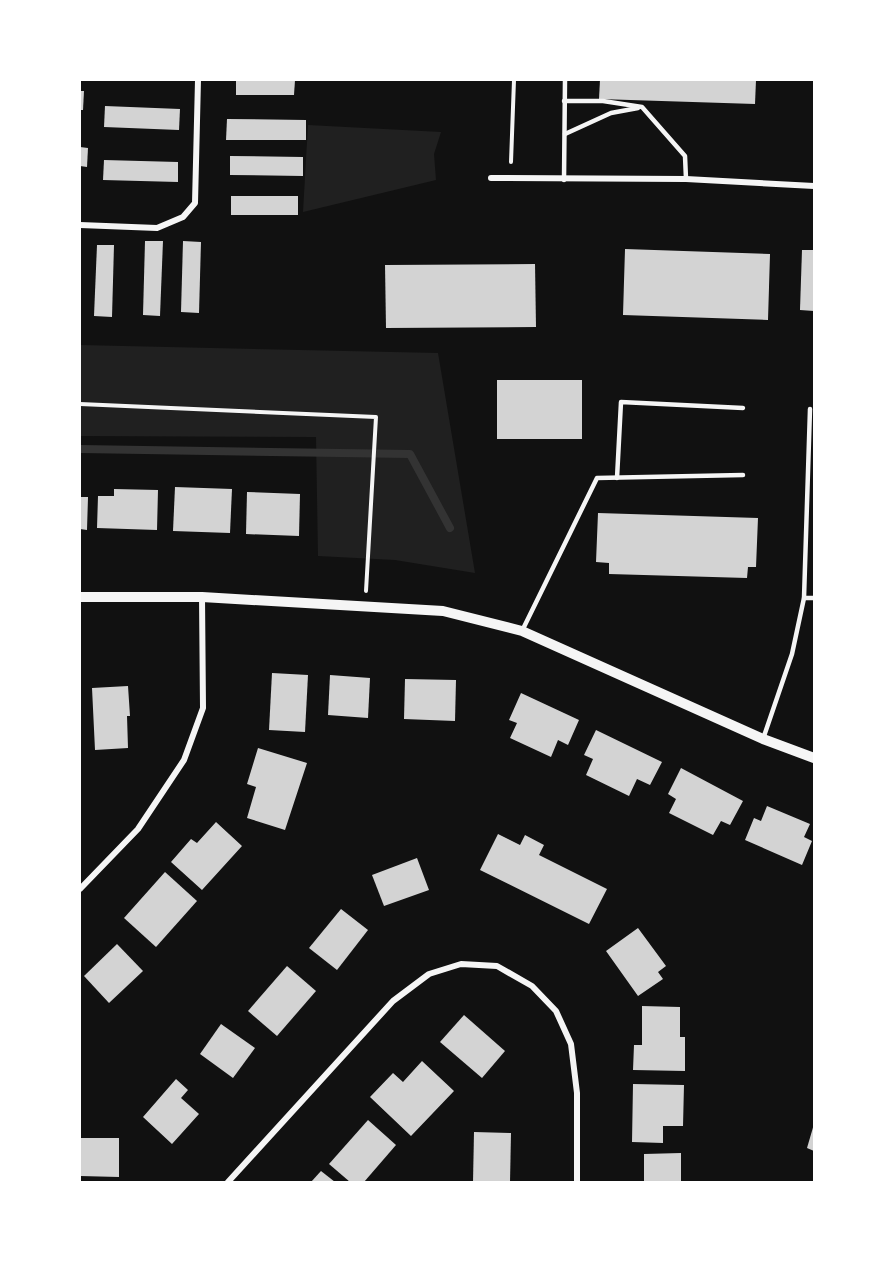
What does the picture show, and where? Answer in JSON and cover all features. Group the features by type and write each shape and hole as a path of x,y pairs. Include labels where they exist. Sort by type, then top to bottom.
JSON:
{"street":[{"path":"80,225 157,228 183,218 195,203 198,80"},
{"path":"491,178 686,179 814,186"},
{"path":"80,597 202,597 443,611 522,631 763,739 814,758"},
{"path":"80,889 138,829 184,760 203,708 202,597"},
{"path":"228,1182 393,1001 429,974 461,964 497,966 532,986 556,1011 571,1044 577,1093 577,1182"}],"lane":[{"path":"564,180 565,80"},
{"path":"564,101 603,100 642,107 685,156 686,179"},
{"path":"564,134 611,113 642,107"},
{"path":"617,478 621,402 743,408"},
{"path":"763,739 792,654 804,598 810,409"},
{"path":"522,631 597,478 743,475"},
{"path":"804,598 814,598"}],"path":[{"path":"511,178 514,80"},
{"path":"80,404 376,417 365,606"}],"shaded area":[{"path":"308,125 441,132 434,154 436,180 303,212"},
{"path":"80,345 438,353 475,573 395,560 318,556 316,437 80,436"}],"building":[{"path":"236,80 295,80 294,95 236,95"},
{"path":"600,80 756,80 755,104 599,99"},
{"path":"80,91 84,91 83,110 80,110"},
{"path":"105,106 180,109 179,130 104,127"},
{"path":"227,119 306,120 306,140 226,140"},
{"path":"80,147 88,148 87,167 80,166"},
{"path":"230,156 303,157 303,176 230,175"},
{"path":"104,160 178,162 178,182 103,180"},
{"path":"231,196 298,196 298,215 231,215"},
{"path":"145,241 163,241 160,316 143,315"},
{"path":"183,241 201,242 199,313 181,312"},
{"path":"97,245 114,245 112,317 94,316"},
{"path":"625,249 770,254 768,320 623,315"},
{"path":"802,250 814,250 814,311 800,310"},
{"path":"535,264 536,327 386,328 385,265"},
{"path":"497,380 582,380 582,439 497,439"},
{"path":"175,487 232,489 230,533 173,531"},
{"path":"114,489 158,490 157,530 97,528 98,496 114,496"},
{"path":"247,492 300,494 299,536 246,534"},
{"path":"80,497 88,497 87,530 80,529"},
{"path":"598,513 758,518 756,567 748,567 747,578 609,574 609,563 596,562"},
{"path":"272,673 308,675 305,732 269,730"},
{"path":"330,675 370,678 368,718 328,715"},
{"path":"405,679 456,680 455,721 404,719"},
{"path":"128,686 130,716 127,716 128,748 95,750 92,688"},
{"path":"521,693 579,720 568,745 558,740 551,757 510,738 517,723 509,720"},
{"path":"596,730 662,762 650,785 637,779 629,796 586,775 593,759 584,755"},
{"path":"258,748 307,763 285,830 247,818 256,787 247,784"},
{"path":"681,768 743,801 730,825 721,821 713,835 669,813 676,799 668,794"},
{"path":"767,806 810,824 804,837 812,841 802,865 745,840 754,818 761,821"},
{"path":"216,822 242,846 202,890 171,862 191,839 197,843"},
{"path":"498,834 520,845 525,835 544,845 539,855 607,889 589,924 480,870"},
{"path":"417,858 429,890 384,906 372,875"},
{"path":"165,872 197,901 156,947 124,918"},
{"path":"341,909 368,930 337,970 309,948"},
{"path":"638,928 666,966 658,972 663,979 638,996 606,951"},
{"path":"117,944 143,971 109,1003 84,976"},
{"path":"287,966 316,991 277,1036 248,1011"},
{"path":"642,1006 680,1007 680,1037 685,1037 685,1071 633,1070 634,1045 642,1045"},
{"path":"464,1015 505,1051 482,1078 440,1042"},
{"path":"221,1024 255,1048 233,1078 200,1054"},
{"path":"422,1061 454,1091 411,1136 370,1097 393,1073 403,1082"},
{"path":"176,1079 188,1090 181,1098 199,1114 172,1144 143,1117"},
{"path":"633,1084 684,1085 683,1126 663,1126 663,1143 632,1142"},
{"path":"368,1120 396,1145 364,1182 350,1182 329,1164"},
{"path":"814,1124 814,1151 807,1148"},
{"path":"474,1132 511,1133 510,1182 473,1182"},
{"path":"80,1138 119,1138 119,1177 80,1176"},
{"path":"681,1153 681,1182 644,1182 644,1154"},
{"path":"321,1171 335,1182 311,1182"}],"waterway":[{"path":"80,449 410,454 450,528"}]}
